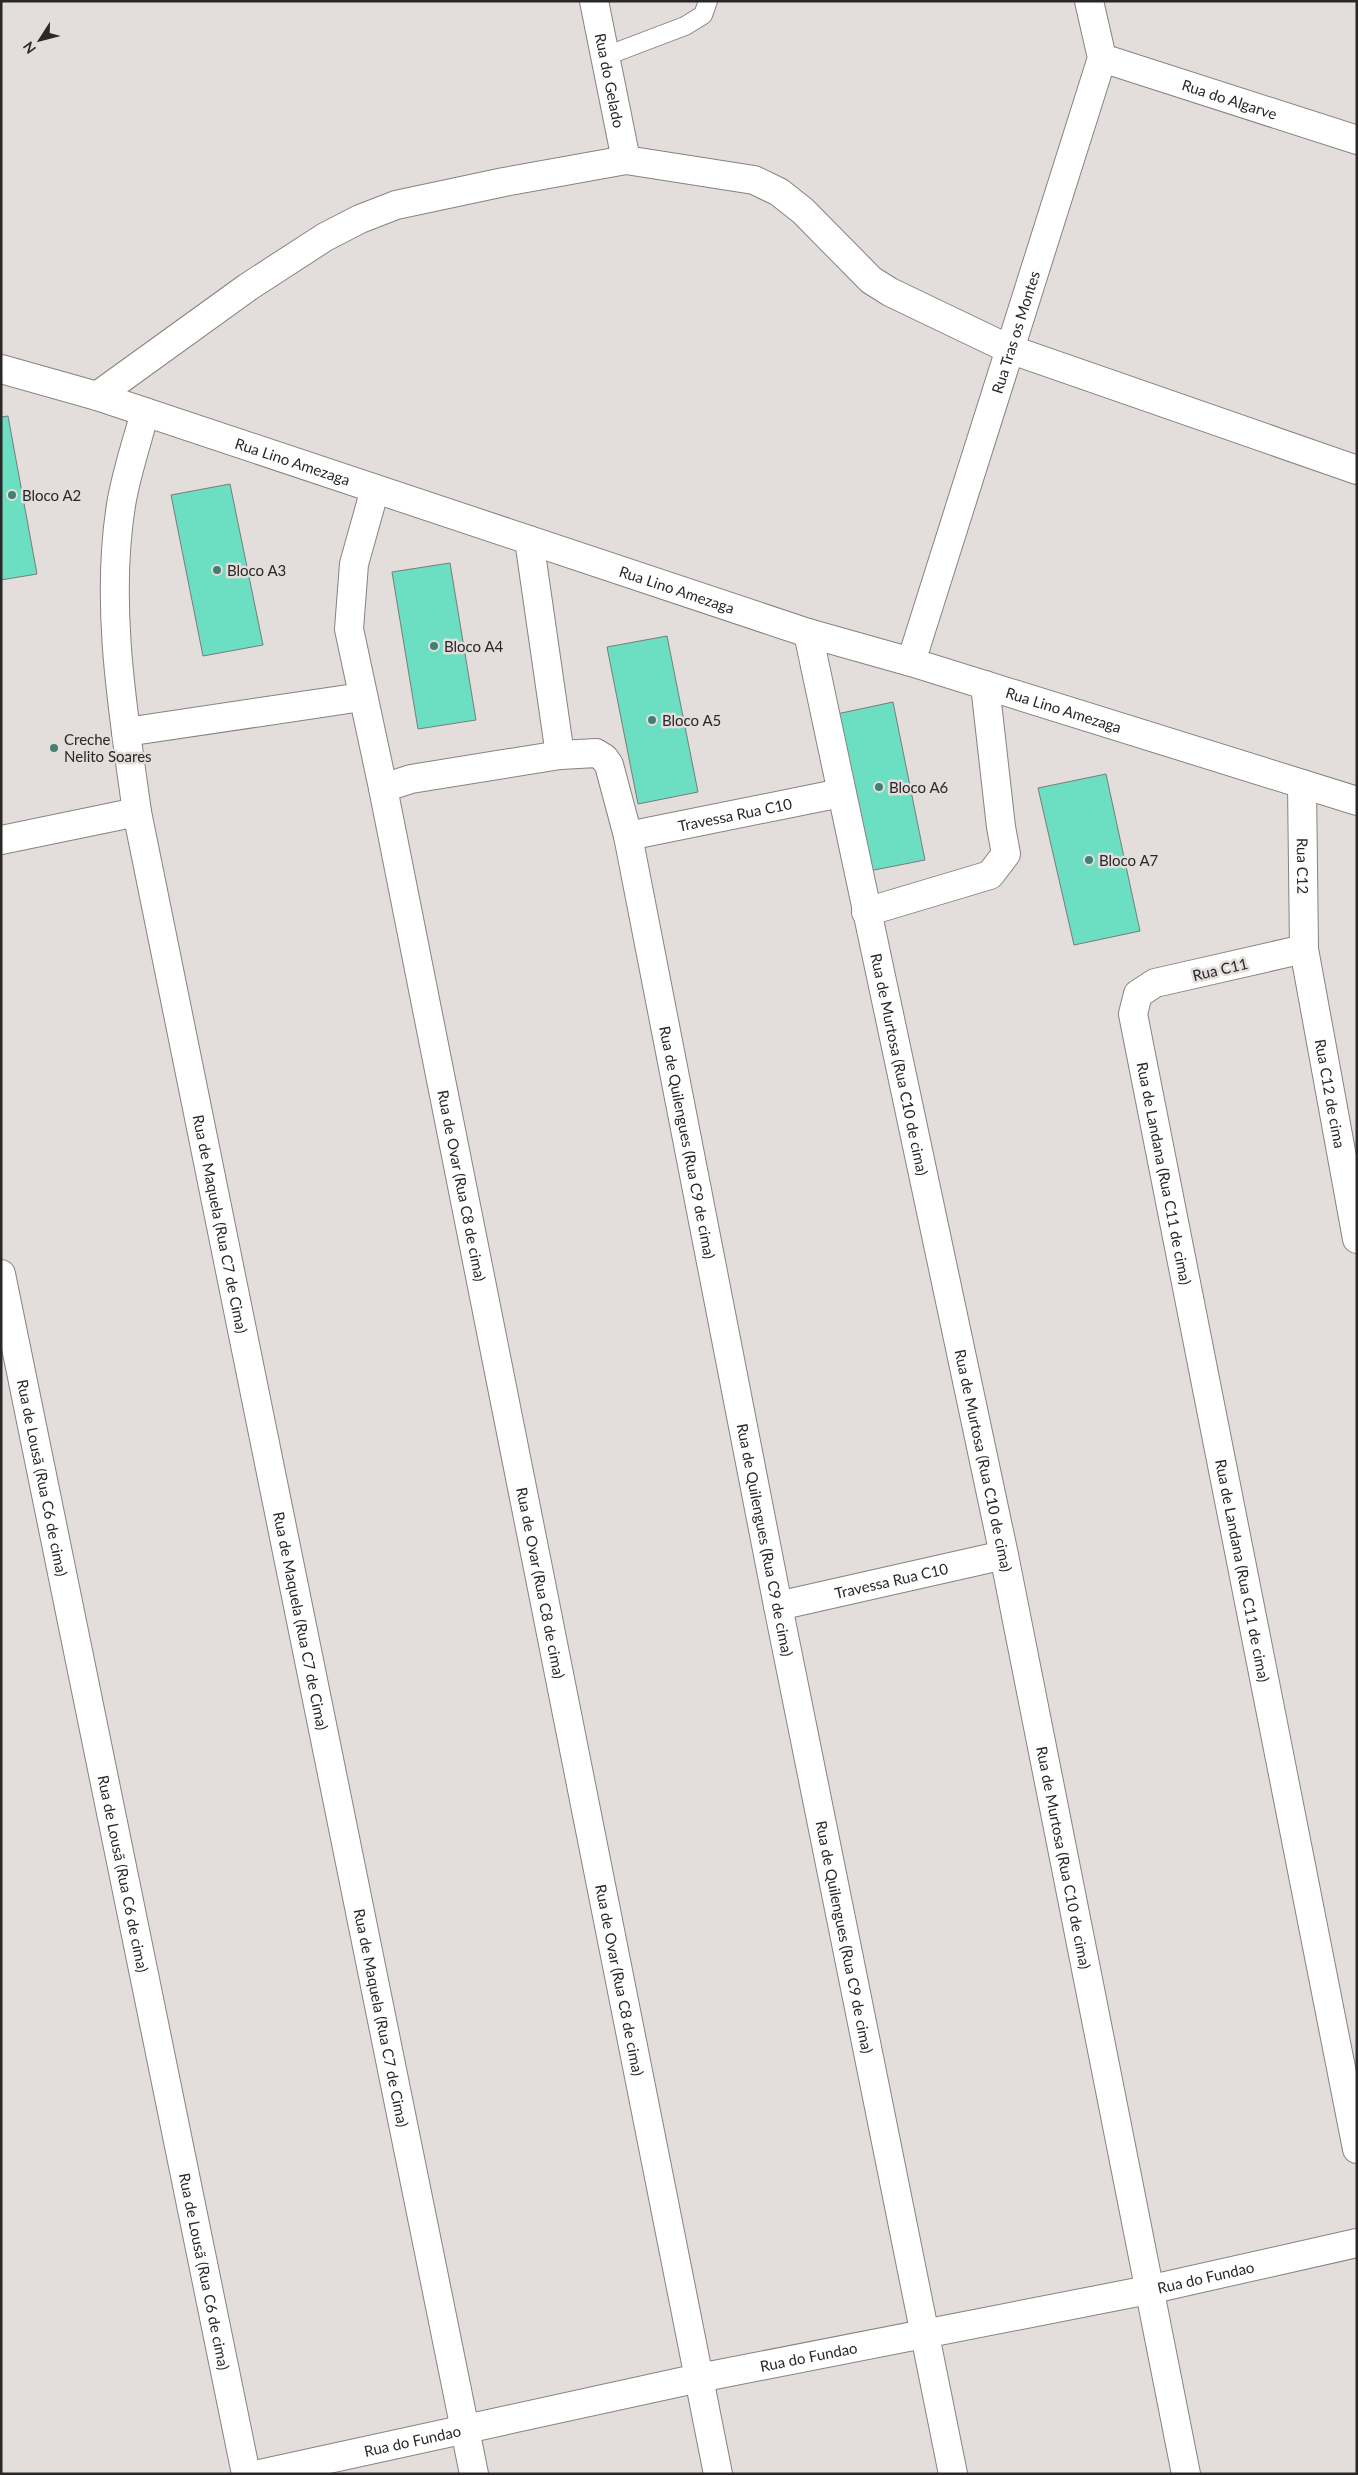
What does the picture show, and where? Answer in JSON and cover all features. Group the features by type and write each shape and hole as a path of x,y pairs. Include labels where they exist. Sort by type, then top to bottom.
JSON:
{"street":[{"name":"Rua do Gelado","path":"594,1 626,160"},
{"path":"1089,1 1102,58"},
{"name":"Rua do Algarve","path":"1102,58 1357,140"},
{"name":"Rua Tras os Montes","path":"911,662 1102,58"},
{"path":"97,396 248,287 325,237 360,219 396,205 504,182 626,160 754,180 779,192 803,211 871,280 890,292 1009,349 1357,470"},
{"name":"Rua Lino Amezaga","path":"1,369 97,396 808,633 911,662 1357,801"},
{"name":"Rua de Maquela (Rua C7 de Cima)","path":"145,412 121,504 116,567 116,636 137,812 474,2474"},
{"name":"Rua de Ovar (Rua C8 de cima)","path":"375,489 354,564 349,629 362,697 383,788 718,2474"},
{"path":"383,788 422,778 560,754 529,540"},
{"name":"Rua de Murtosa (Rua C10 de cima)","path":"808,633 1004,1555 1148,2290 1186,2474"},
{"path":"866,912 990,875 1006,854 1001,827 985,685"},
{"path":"126,732 362,697"},
{"name":"Rua de Quilengues (Rua C9 de cima)","path":"560,754 596,753 604,758 609,765 628,836 778,1606 926,2332 953,2474"},
{"name":"Rua C12","path":"1302,784 1304,950"},
{"name":"Travessa Rua C10","path":"628,836 841,793"},
{"path":"1,840 137,812"},
{"name":"Rua C11","path":"1138,994 1155,983 1304,950"},
{"name":"Rua C12 de cima","path":"1304,950 1357,1239"},
{"name":"Rua de Landana (Rua C11 de cima)","path":"1138,994 1133,1014 1357,2149"},
{"name":"Rua de Lousã (Rua C6 de cima)","path":"1,1274 246,2474"},
{"name":"Travessa Rua C10","path":"778,1606 1004,1555"},
{"name":"Rua do Fundao","path":"260,2474 699,2378 1148,2290 1357,2243"}],"lane":[{"path":"606,56 685,26 703,15 708,1"}],"building":[{"name":"Bloco A2","path":"8,416 37,574 1,580 1,417"},
{"name":"Bloco A3","path":"230,484 263,645 203,656 171,495"},
{"name":"Bloco A4","path":"450,563 476,720 418,729 392,572"},
{"name":"Bloco A5","path":"667,636 698,792 638,804 607,647"},
{"name":"Bloco A6","path":"893,702 925,860 864,872 832,715"},
{"name":"Bloco A7","path":"1106,774 1140,931 1074,945 1038,788"}],"place":[{"name":"Bloco A2","path":"12,495"},
{"name":"Bloco A3","path":"217,570"},
{"name":"Bloco A4","path":"434,646"},
{"name":"Bloco A5","path":"652,720"},
{"name":"Creche Nelito Soares","path":"54,748"},
{"name":"Bloco A6","path":"879,787"},
{"name":"Bloco A7","path":"1089,860"}]}
